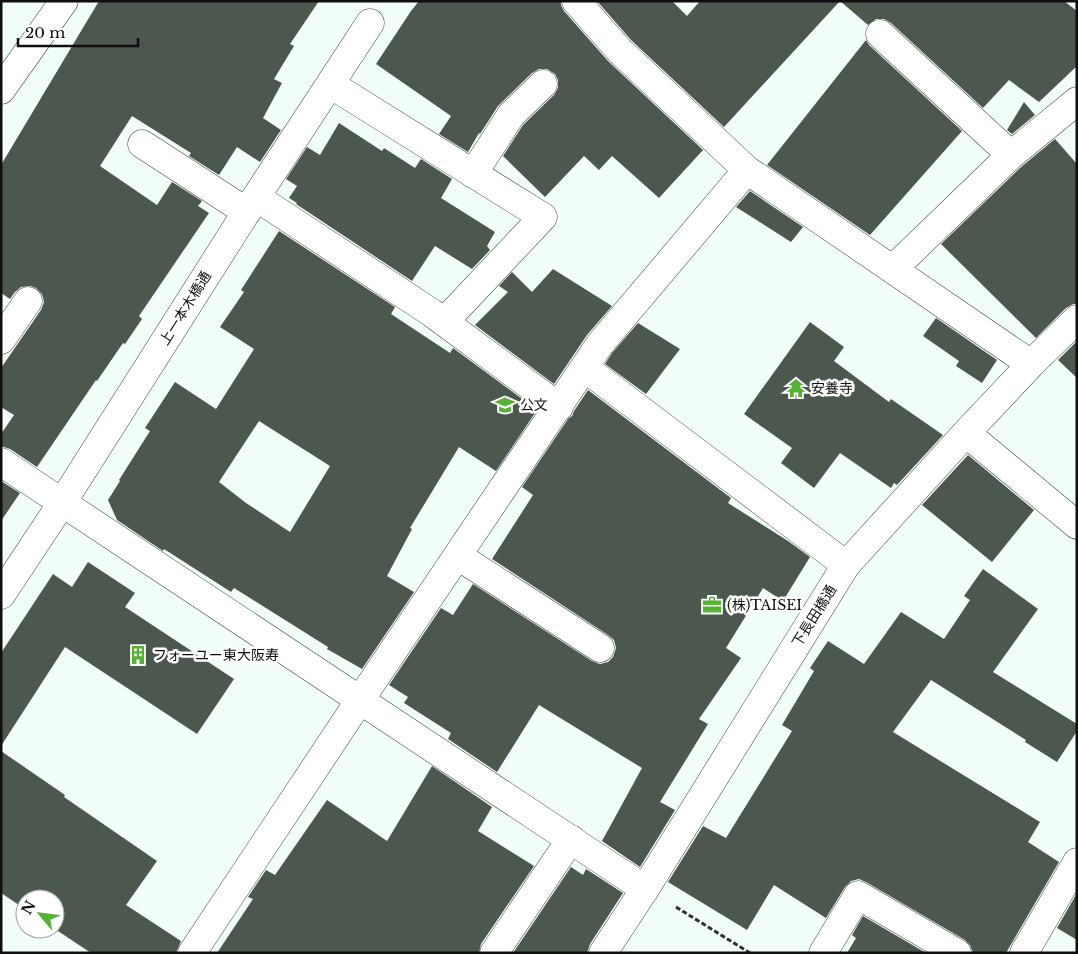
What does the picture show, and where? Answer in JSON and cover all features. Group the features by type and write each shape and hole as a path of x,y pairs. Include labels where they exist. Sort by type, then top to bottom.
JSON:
{"street":[{"path":"1,90 64,1"},
{"path":"576,1 620,51 747,170 1031,364"},
{"name":"上一本木橋通","path":"1,594 370,23"},
{"path":"880,34 1011,155"},
{"path":"330,84 543,217 444,322"},
{"path":"474,174 511,115 543,84"},
{"path":"893,269 1011,155 1077,101"},
{"path":"142,144 251,205 432,313 559,407"},
{"path":"192,953 600,344 747,170"},
{"path":"1,340 28,301"},
{"name":"下長田橋通","path":"603,953 645,889 846,564 1031,364 1077,319"},
{"path":"585,368 846,564"},
{"path":"966,433 1077,525"},
{"path":"1,462 645,889"},
{"path":"458,556 600,648"},
{"path":"494,953 571,839"},
{"path":"1024,953 1077,862"},
{"path":"823,953 858,895 957,953"}],"path":[{"path":"645,889 750,953"}],"building":[{"path":"99,1 319,1 290,44 294,46 274,79 282,83 263,118 281,130 260,162 237,147 219,175 189,156 191,153 132,116 100,166 157,205 172,182 202,201 198,206 209,213 139,316 142,319 96,380 37,467 10,449 1,446 1,434 14,415 1,407 1,368 41,310 44,302 42,294 36,288 30,286 21,287 10,299 1,293 1,165"},
{"path":"419,1 561,1 564,11 608,61 703,150 659,198 612,156 599,170 584,156 545,197 503,156 523,125 554,95 558,88 558,80 555,74 547,69 539,69 532,73 498,106 468,152 439,134 451,116 376,64"},
{"path":"597,1 672,1 687,16 700,1 840,1 724,127 631,40"},
{"path":"840,1 1064,1 1077,11 1077,66 1039,102 1009,80 983,108 891,23 884,19 876,19 868,25"},
{"path":"866,40 869,45 962,131 870,235 767,165"},
{"path":"1024,102 1035,115 1012,134 1007,130"},
{"path":"339,123 382,151 384,148 415,168 421,159 452,179 441,198 495,232 487,246 490,250 472,269 435,246 412,281 289,198 297,186 286,179 307,147 320,155"},
{"path":"1055,139 1077,164 1077,304 1066,308 1036,338 941,244 1021,167"},
{"path":"750,191 803,227 791,242 736,207"},
{"path":"279,231 395,307 391,314 450,353 453,348 537,410 496,471 459,447 410,528 412,529 387,576 414,592 362,669 327,649 328,647 234,588 231,592 164,549 163,551 117,520 108,500 150,431 145,428 175,382 216,409 254,349 220,327 244,292 241,290","holes":["259,421 330,466 290,532 246,503 219,482"]},
{"path":"553,269 612,306 587,335 554,384 475,325 508,292 499,286 512,272 532,292"},
{"path":"936,318 997,360 982,383 956,366 959,361 923,336"},
{"path":"810,322 844,347 834,361 889,402 891,399 943,435 897,485 894,483 891,488 840,453 814,488 781,463 792,448 744,414"},
{"path":"638,323 680,349 646,394 605,364"},
{"path":"1077,341 1077,378 1058,360"},
{"path":"588,390 731,498 728,503 810,557 783,601 763,588 726,648 741,658 699,719 708,724 660,802 675,810 640,867 602,841 642,768 539,705 497,772 448,739 451,733 404,703 408,697 389,685 441,608 453,615 473,584 592,661 600,664 608,662 613,657 616,648 614,640 608,635 492,559 533,495 522,487"},
{"path":"968,455 1034,510 992,562 922,505"},
{"path":"1,481 20,493 1,521"},
{"name":"フォーユー東大阪寿","path":"88,562 135,593 125,607 234,679 197,734 65,647 1,746 1,653 53,574 72,587"},
{"path":"983,569 1038,609 993,672 1077,724 1077,731 1057,762 1025,742 1026,740 931,680 893,732 1040,822 1028,842 1059,862 1006,953 973,953 970,945 965,940 859,879 851,881 845,887 826,918 774,885 747,930 668,882 703,826 726,838 792,731 782,725 814,671 810,668 828,641 864,664 901,612 944,639 970,600 964,596"},
{"path":"1,751 157,861 126,905 181,941 176,953 91,953 65,936 65,889 15,889 15,902 1,893"},
{"path":"432,766 492,807 478,831 534,866 481,944 479,953 217,953 253,899 248,897 266,870 275,875 327,800 387,841"},
{"path":"571,867 583,875 586,869 623,893 590,944 587,953 513,953"},
{"path":"1077,893 1077,940 1057,928"},
{"path":"863,916 926,953 847,953 856,938 852,935"}],"place":[{"name":"安養寺","path":"796,388"},
{"name":"公文","path":"505,405"},
{"name":"(株)TAISEI","path":"712,605"},
{"name":"フォーユー東大阪寿","path":"138,655"}]}
